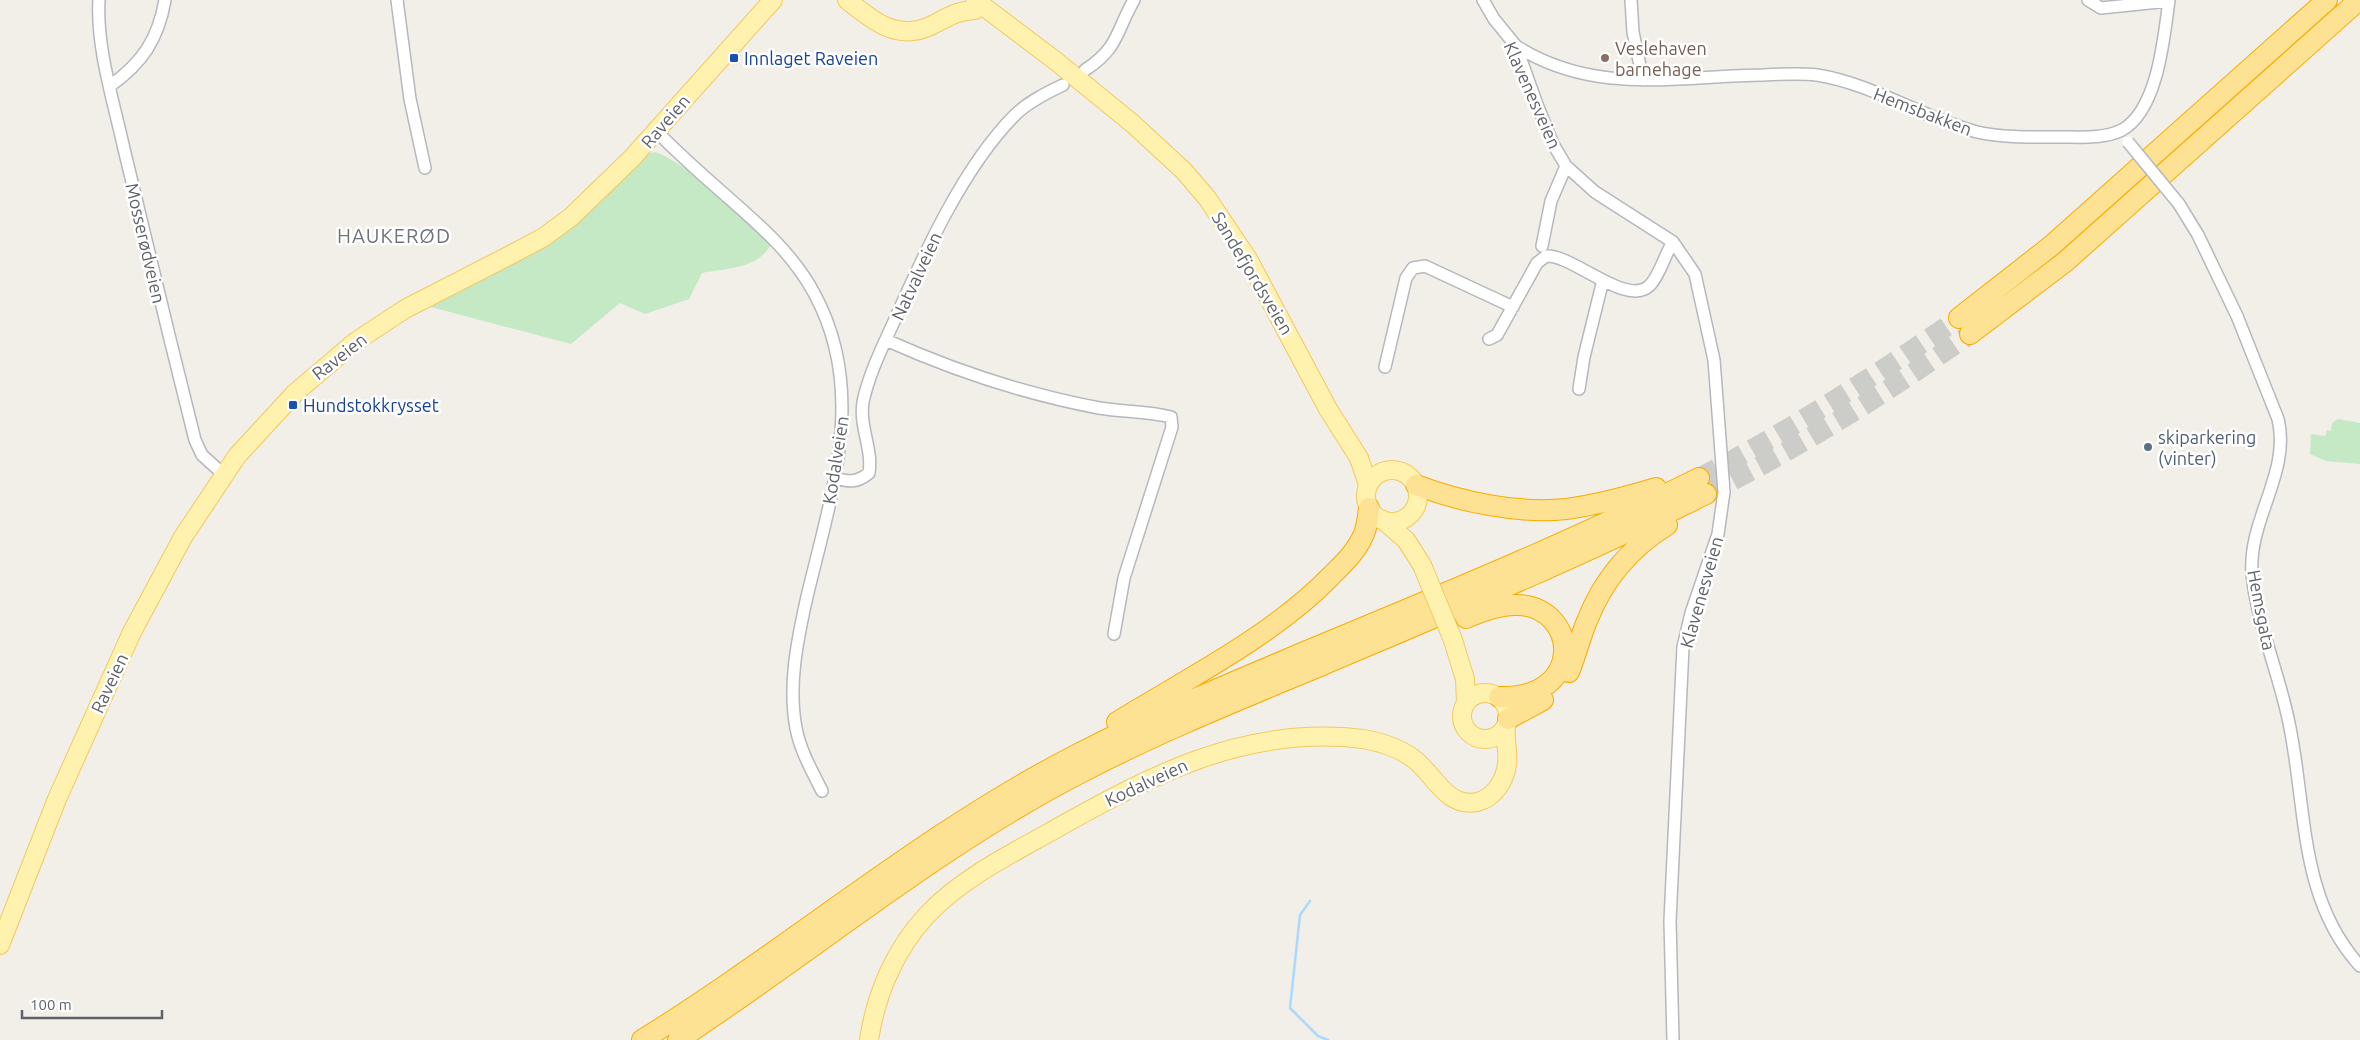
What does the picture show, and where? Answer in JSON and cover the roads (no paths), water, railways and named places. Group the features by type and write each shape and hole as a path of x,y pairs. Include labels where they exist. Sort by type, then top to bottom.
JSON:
{"highway":[{"path":"2327,0 1964,326 2065,262 2359,0"},
{"path":"1416,484 1452,495 1507,507 1564,509 1612,501 1657,488 1702,486"},
{"path":"1507,723 1552,694 1563,682 1572,664 1586,622 1600,593 1619,566 1643,541 1668,524 1702,486"},
{"path":"678,1040 942,856 1026,803 1083,771 1160,734 1575,556 1702,486"},
{"path":"642,1040 932,841 1023,784 1151,718 1543,551 1702,486"},
{"path":"1023,784 1032,770 1115,723 1260,634 1297,608 1330,578 1357,547 1376,514"},
{"path":"1083,771 1098,772 1164,741 1238,714 1478,613 1506,606 1529,606 1549,617 1561,634 1564,650 1561,667 1554,679 1536,692 1517,698 1494,695"}],"main road":[{"name":"Raveien","path":"0,945 57,800 126,646 173,554 223,474 267,422 295,393 337,356 412,305 544,237 590,201 656,132 773,0"},
{"path":"847,0 874,22 897,31 914,31 928,27 970,3"},
{"path":"858,0 876,15 892,24 904,26 916,25 933,18 940,11 942,2"},
{"name":"Sandefjordsveien","path":"970,3 1093,92 1157,145 1207,198 1248,259 1328,409 1359,458 1368,485"},
{"name":"Sandefjordsveien","path":"1299,354 1366,451 1381,465 1391,470"},
{"path":"1422,565 1397,529 1376,514 1366,497 1368,485 1377,474 1391,470 1406,473 1416,484 1418,496 1411,513 1414,536 1422,565 1453,640 1466,679 1466,702 1462,713 1464,726 1472,735 1489,744 1497,755 1503,777"},
{"path":"1376,514 1401,520 1411,513"},
{"path":"1453,640 1473,675 1506,707 1507,723 1504,738 1507,763 1503,777"},
{"path":"1466,702 1476,694 1494,695"},
{"path":"1477,738 1495,736 1507,723"},
{"name":"Kodalveien","path":"869,1040 875,1009 893,964 917,927 944,898 965,883 1040,838 1129,789 1185,762 1265,741 1309,737 1348,738 1378,742 1401,751 1421,765 1448,796 1463,802 1479,802 1487,798 1498,788 1503,777"}],"street":[{"name":"Mosserødveien","path":"99,0 98,16 110,86 161,310 195,440 202,455 223,474"},
{"path":"110,86 139,63 149,49 162,15 165,0"},
{"path":"397,0 410,99 425,168"},
{"path":"1085,70 1101,60 1113,46 1134,0"},
{"name":"Klavenesveien","path":"1483,0 1494,19 1516,46 1553,144 1566,166 1595,192 1673,242 1695,274 1713,353 1724,492 1718,534 1691,613 1683,647 1670,921 1673,1040"},
{"path":"1631,0 1633,32 1643,80"},
{"name":"Hemsbakken","path":"1516,46 1536,59 1575,73 1617,80 1751,75 1818,75 1856,85 1952,124 1977,132 2011,136 2104,136 2120,131 2137,117 2148,97 2166,29 2169,0 2101,8 2088,0"},
{"name":"Natvalveien","path":"835,478 851,482 861,480 869,473 870,463 863,425 863,404 867,386 886,340 941,223 998,134 1016,114 1040,97 1062,85"},
{"name":"Hemsgata","path":"2120,131 2179,204 2198,235 2238,316 2278,419 2282,433 2280,453 2255,534 2252,573 2289,723 2313,879 2330,921 2360,966"},
{"name":"Kodalveien","path":"656,132 778,242 791,257 814,292 832,332 842,377 843,429 835,478 798,644 793,689 796,729 807,761 822,791"},
{"name":"Klavenesveien","path":"1542,246 1551,201 1566,166"},
{"path":"1489,339 1497,335 1537,263 1546,256 1562,259 1603,280 1627,289 1644,290 1652,283 1673,242"},
{"path":"1385,367 1406,278 1413,268 1425,266 1513,306"},
{"path":"1579,389 1584,357 1603,280"},
{"path":"886,340 940,364 1026,392 1101,408 1171,417 1172,427 1124,578 1114,634"}],"waterway":[{"path":"1310,901 1300,915 1290,1008 1318,1036 1328,1040"}],"tunnel":[{"path":"1699,478 1831,402 1959,318"},
{"path":"1706,494 1808,439 1906,378 1970,334"}],"place":[{"name":"Innlaget Raveien","path":"734,58"},
{"name":"Veslehaven barnehage","path":"1605,58"},
{"name":"Hundstokkrysset","path":"293,405"},
{"name":"skiparkering (vinter)","path":"2148,447"}],"district":[{"name":"HAUKERØD","path":"394,235"}]}
